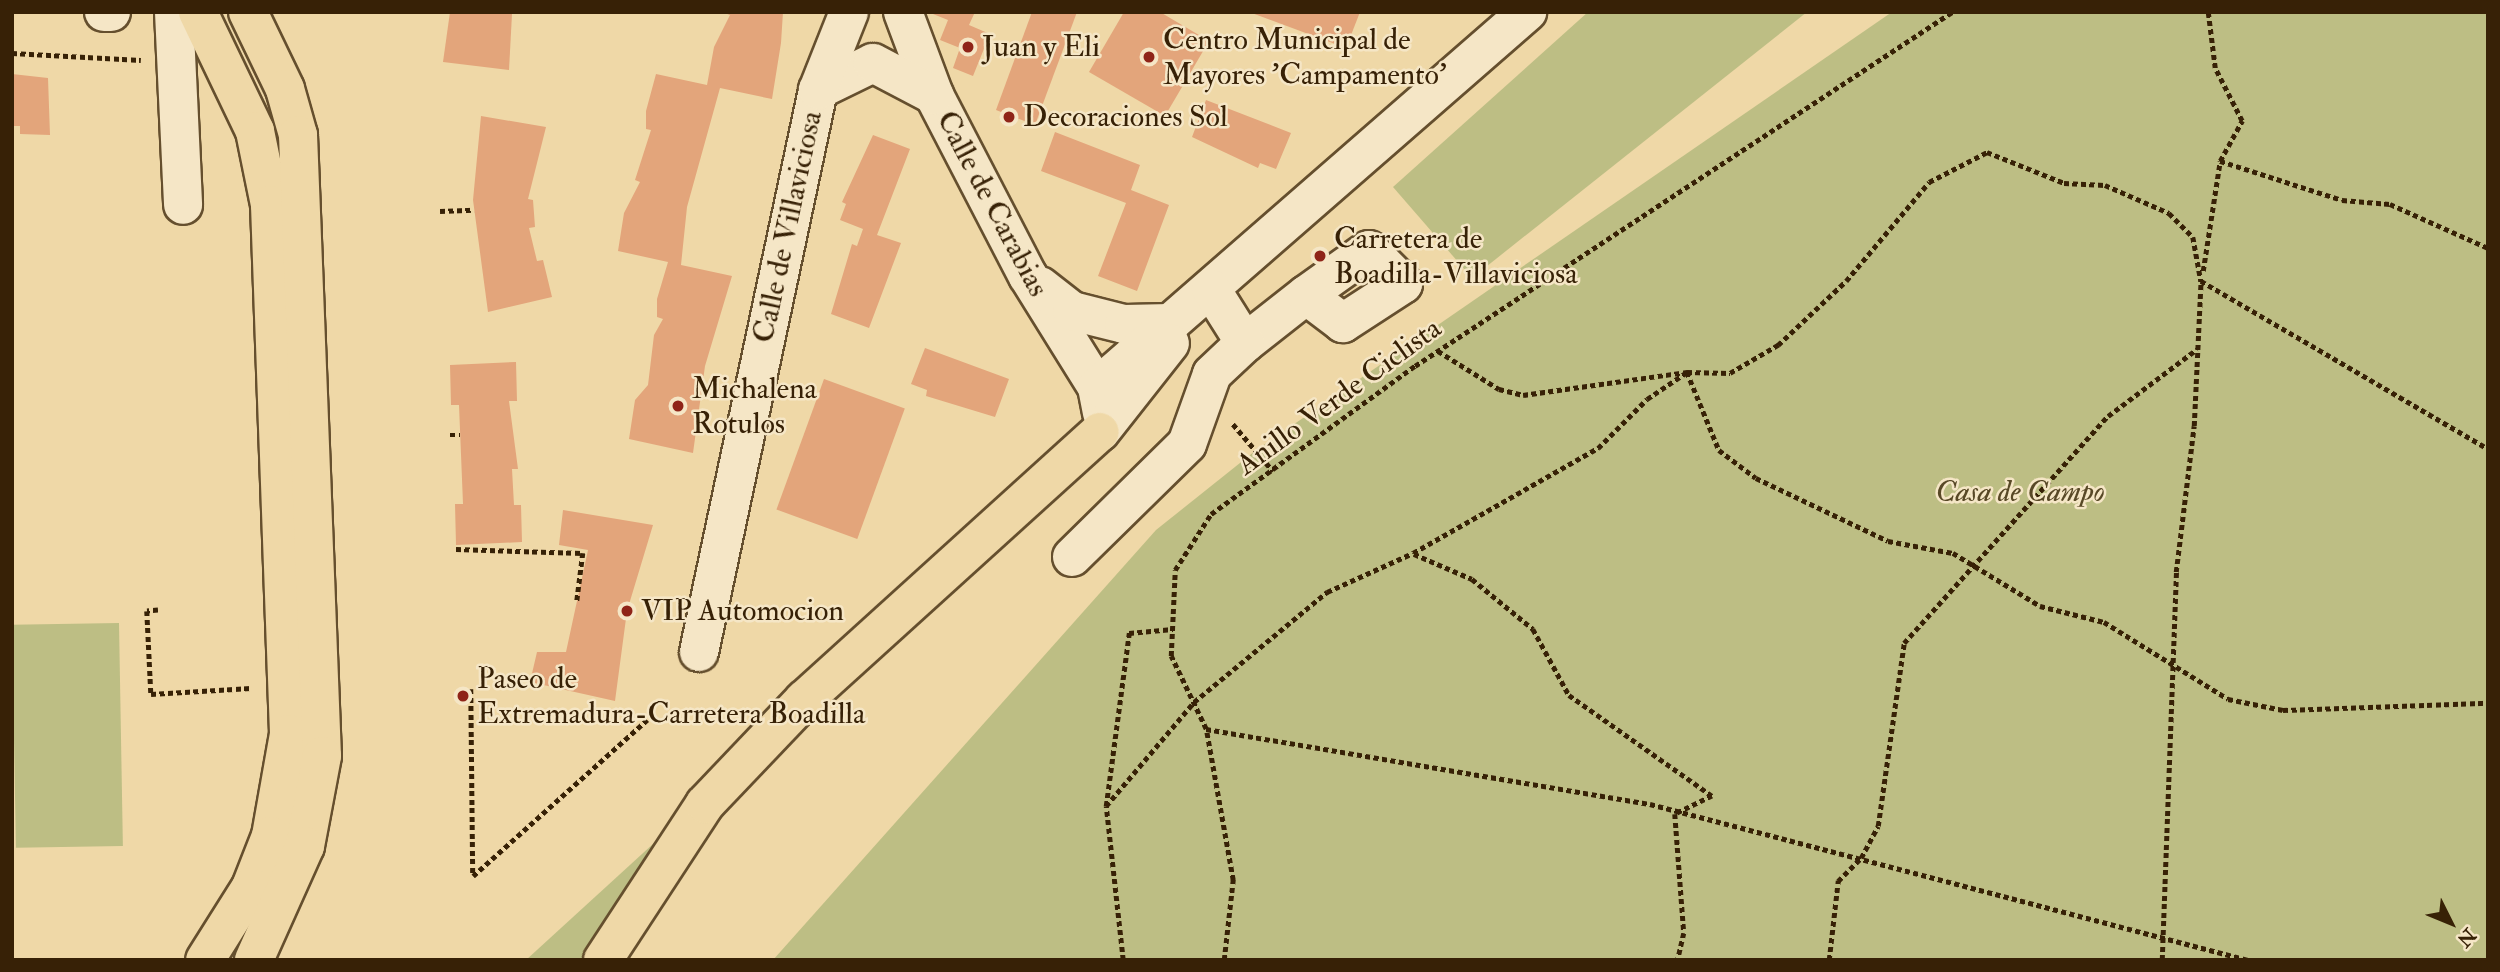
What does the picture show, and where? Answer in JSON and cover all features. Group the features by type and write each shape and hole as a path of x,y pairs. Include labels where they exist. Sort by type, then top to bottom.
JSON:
{"highway":[{"path":"248,12 285,89 298,135 322,756 306,846 254,960"},
{"path":"183,16 255,131 270,205 289,734 271,836 251,887 205,960"},
{"path":"603,960 705,804 804,699 1100,432"}],"street":[{"path":"104,12 110,13"},
{"name":"Calle de Villaviciosa","path":"699,652 818,90 849,12"},
{"name":"Calle de Carabias","path":"903,12 934,95 1028,276 1097,387"},
{"path":"1100,432 1097,387 1527,12"},
{"path":"183,16 183,205"},
{"path":"818,90 873,64 934,95"},
{"path":"1028,276 1072,311 1125,324 1171,323"},
{"path":"1206,293 1245,343"},
{"path":"1100,432 1206,293"},
{"path":"1072,557 1187,444 1212,374 1245,343 1306,295"}],"path":[{"name":"Anillo Verde Ciclista","path":"1224,960 1233,880 1206,729 1171,656 1175,570 1211,514 1438,351 1952,12"},
{"path":"2162,960 2173,667 2201,281 2220,161 2242,121 2215,68 2208,12"},
{"path":"12,53 145,60 145,73"},
{"path":"1438,351 1499,389 1523,395 1688,372 1730,373 1778,345 1846,281 1929,182 1987,152 2064,183 2105,185 2169,213 2193,237 2201,281 2488,449"},
{"path":"2220,161 2342,200 2390,204 2488,248"},
{"path":"440,211 474,210"},
{"path":"1829,960 1838,881 1861,858 1878,826 1904,643 2108,416 2198,348"},
{"path":"1106,806 1194,702 1326,592 1413,553 1598,448 1647,399 1688,372"},
{"path":"1688,372 1719,450 1756,478 1888,541 1953,553 2040,606 2104,622 2228,699 2283,710 2488,703"},
{"path":"1194,422 1227,419 1273,471"},
{"path":"450,435 460,435"},
{"path":"456,549 583,553 577,601"},
{"path":"1413,553 1472,579 1533,629 1569,695 1712,796 1675,814"},
{"path":"158,610 147,611 151,694 260,688"},
{"path":"1124,960 1106,806 1129,633 1172,628"},
{"path":"471,689 473,876 647,720"},
{"path":"1206,729 1650,804 1675,814 1861,858 2248,960"},
{"path":"1675,814 1684,933 1678,960"}],"green space":[{"path":"1588,12 1807,12 1472,278 1393,187"},
{"name":"Casa de Campo","path":"1892,12 2488,12 2488,960 773,960 1156,530 1255,451"},
{"path":"119,623 123,846 16,848 12,625"},
{"path":"677,822 581,960 526,960"}],"building":[{"path":"450,12 512,14 509,70 443,62"},
{"path":"722,12 783,12 772,99 720,88 687,207 681,265 732,276 705,366 693,453 629,439 635,400 648,385 654,335 663,319 657,317 657,299 668,262 618,251 624,213 640,182 635,180 651,130 646,129 646,111 656,74 707,85 714,47 730,15"},
{"path":"928,12 975,12 969,25 990,34 973,76 953,68 960,48 940,40 948,20"},
{"path":"1032,12 1077,12 1035,125 996,110"},
{"name":"Centro Municipal de Mayores 'Campamento'","path":"1124,12 1160,12 1209,41 1165,116 1089,72"},
{"path":"1249,12 1360,12 1346,48"},
{"path":"12,74 48,78 50,135 20,134 20,126 12,126"},
{"path":"1206,100 1291,133 1276,169 1260,163 1258,168 1192,137"},
{"path":"481,116 546,127 528,199 533,200 535,227 529,228 537,261 543,260 552,297 488,312 473,200"},
{"path":"1055,132 1140,165 1131,190 1169,205 1137,291 1098,276 1126,203 1041,171"},
{"path":"873,135 910,149 877,235 901,243 869,328 831,314 852,244 857,246 863,229 840,220 846,204 842,202"},
{"path":"925,348 1009,379 995,417 926,396 927,390 911,384"},
{"path":"516,362 517,401 509,401 518,469 512,469 514,505 521,505 522,542 456,545 455,504 463,504 459,405 451,405 450,365"},
{"path":"824,379 905,408 857,539 776,510"},
{"path":"563,510 653,525 627,611 615,701 530,682 537,652 566,652 588,550 559,545"}],"place":[{"name":"Juan y Eli","path":"968,47"},
{"name":"Centro Municipal de Mayores 'Campamento'","path":"1149,57"},
{"name":"Decoraciones Sol","path":"1009,117"},
{"name":"Carretera de Boadilla-Villaviciosa","path":"1320,256"},
{"name":"Michalena Rotulos","path":"678,406"},
{"name":"VIP Automocion","path":"627,611"},
{"name":"Paseo de Extremadura-Carretera Boadilla","path":"463,696"}]}
